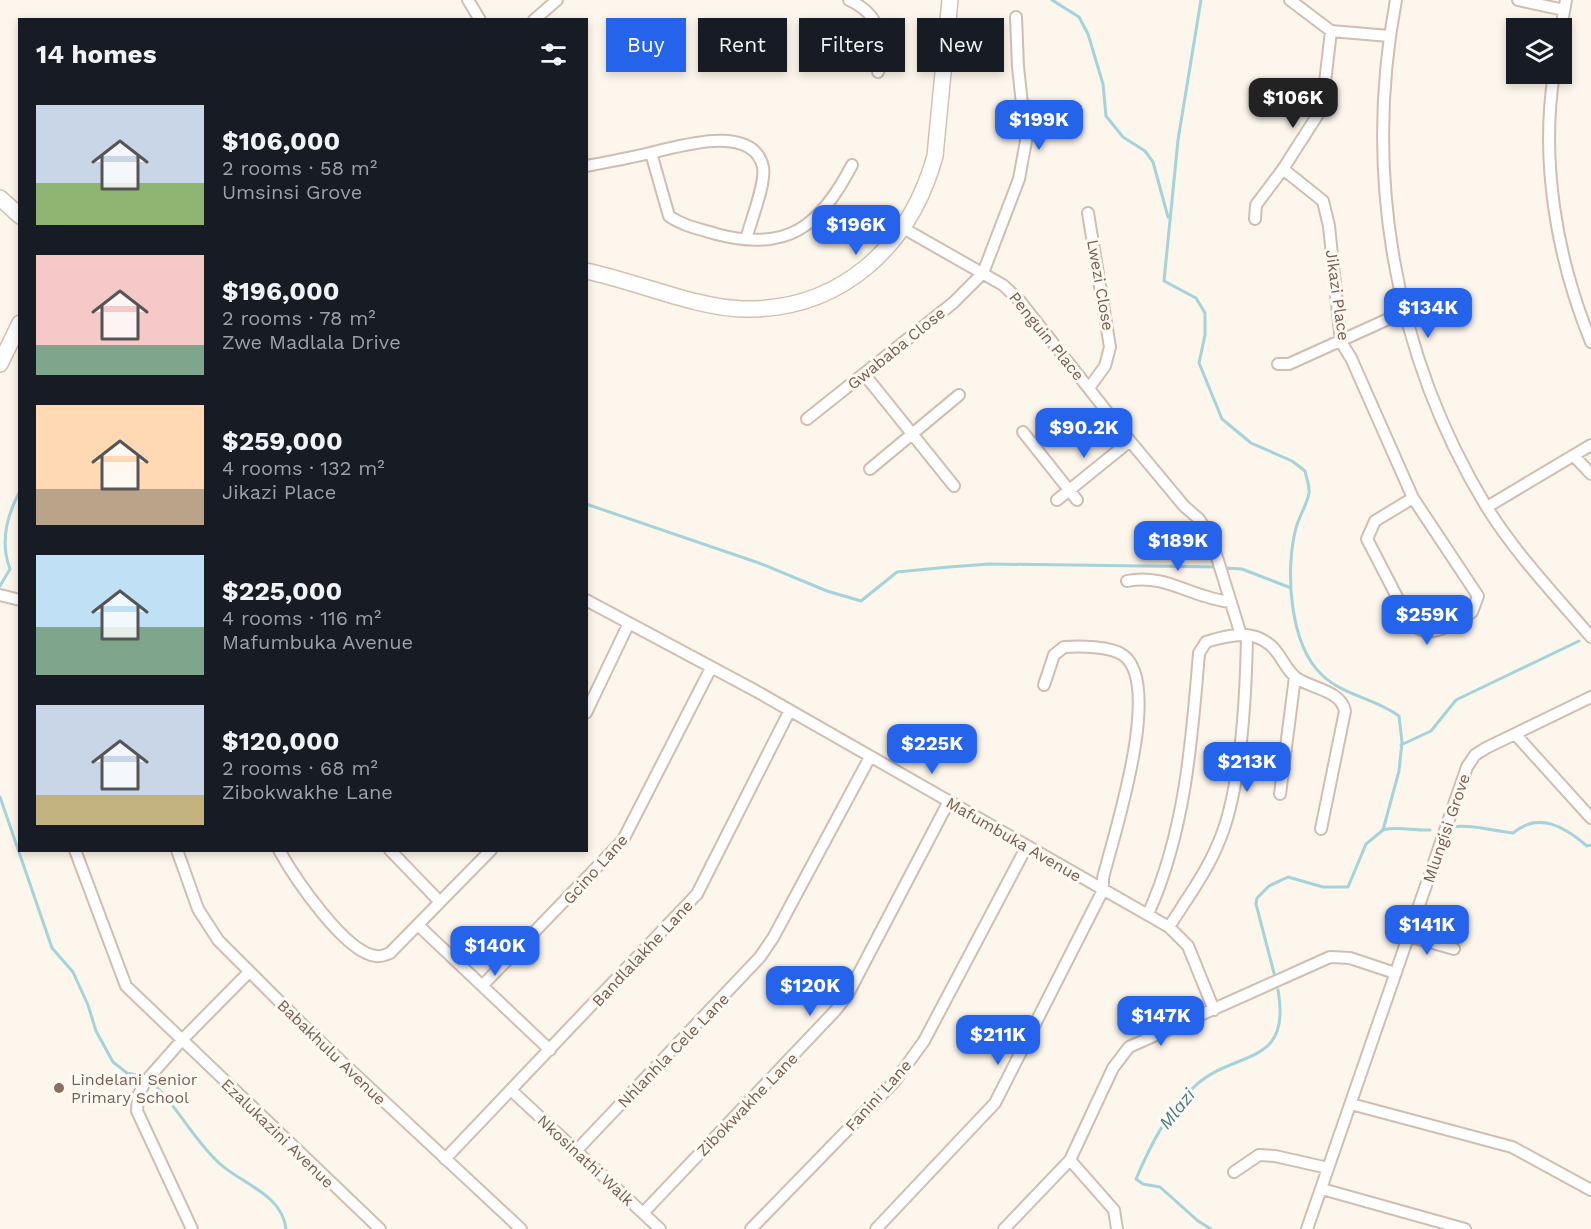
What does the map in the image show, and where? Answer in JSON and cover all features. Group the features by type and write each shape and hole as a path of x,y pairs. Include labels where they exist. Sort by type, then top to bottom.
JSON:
{"street":[{"path":"468,0 479,18"},
{"path":"536,18 557,0"},
{"path":"849,0 868,11 872,18"},
{"path":"588,272 710,304 742,309 771,307 811,298 862,272 885,251 917,207 935,156 950,0"},
{"path":"1290,0 1331,31 1389,36"},
{"path":"1396,0 1389,36 1381,128 1383,176 1392,256 1431,395 1487,507 1539,577 1591,637"},
{"path":"1518,0 1565,5"},
{"path":"983,273 1019,179 1026,141 1018,67 1016,17"},
{"path":"1256,219 1256,205 1283,169 1322,108 1331,31"},
{"path":"1553,84 1549,134 1557,224 1576,304 1591,342"},
{"path":"588,166 716,140 731,142 753,151 763,167 746,239"},
{"path":"651,153 669,216 691,227 746,239 783,236 813,220 837,195 852,165"},
{"name":"Jikazi Place","path":"1283,169 1323,201 1329,226 1341,342 1413,498 1478,596 1472,612 1440,630 1419,630 1411,624 1367,539 1375,521 1413,498"},
{"path":"0,198 18,214"},
{"name":"Lwezi Close","path":"1088,213 1110,347 1105,366 1089,388"},
{"name":"Penguin Place","path":"903,228 983,273 1016,296 1211,538 1218,567 1244,635 1245,704 1236,773 1227,818 1210,861 1169,927"},
{"name":"Gwababa Close","path":"807,419 953,303 983,273"},
{"path":"1278,364 1289,364 1406,311"},
{"path":"0,364 18,327"},
{"path":"864,374 954,486"},
{"path":"870,469 959,394"},
{"path":"1023,432 1077,500"},
{"path":"1057,500 1131,441"},
{"path":"1487,507 1591,445"},
{"path":"1574,456 1591,474"},
{"path":"1127,581 1158,579 1193,594 1231,602"},
{"path":"0,595 18,600"},
{"name":"Mafumbuka Avenue","path":"588,601 949,801 1169,927 1188,946 1214,1010"},
{"path":"588,709 629,623"},
{"path":"1148,914 1166,869 1182,799 1191,741 1199,653 1206,642 1244,635 1269,644 1295,677 1338,697 1343,703 1345,711 1321,830"},
{"path":"876,1229 994,1103 1103,890 1104,872 1134,755 1138,710 1134,670 1129,660 1117,652 1064,647 1054,655 1044,685"},
{"name":"Gcino Lane","path":"483,986 623,840 711,668"},
{"path":"1280,794 1295,677"},
{"name":"Mlungisi Grove","path":"1307,1229 1467,767 1475,755 1486,748 1591,697"},
{"name":"Bandlalakhe Lane","path":"445,1159 697,894 789,712"},
{"path":"1515,734 1591,818"},
{"name":"Nhlanhla Cele Lane","path":"576,1151 760,957 773,938 870,757"},
{"name":"Zibokwakhe Lane","path":"643,1213 847,996 949,801"},
{"name":"Fanini Lane","path":"751,1229 895,1081 909,1063 924,1041 1028,846"},
{"name":"Ezalukazini Avenue","path":"76,852 126,986 380,1229"},
{"name":"Babakhulu Avenue","path":"178,852 205,923 249,972 521,1229"},
{"path":"280,852 319,910 350,941 375,957 390,953 419,926 489,852"},
{"path":"392,852 440,902"},
{"path":"419,926 550,1050"},
{"path":"1408,936 1454,949"},
{"path":"1004,1229 1070,1160 1113,1068 1129,1047 1330,957 1350,958 1395,973"},
{"path":"192,1229 137,1111 136,1104 140,1089 182,1040 249,972"},
{"name":"Nkosinathi Walk","path":"512,1091 660,1229"},
{"path":"1351,1104 1512,1147 1591,1190"},
{"path":"1234,1172 1259,1155 1275,1156 1328,1168"},
{"path":"1070,1160 1114,1210 1117,1229"},
{"path":"1322,1188 1465,1229"}],"waterway":[{"path":"1052,0 1079,17 1088,34 1103,84 1106,116 1123,137 1145,151 1153,162 1168,217"},
{"path":"1201,0 1178,140 1164,281 1196,298 1205,313 1205,335 1199,363 1222,419 1251,443 1292,461 1305,471 1309,493 1297,524 1291,564 1292,605 1302,645 1311,661 1331,682 1399,716 1402,742 1399,771 1383,830 1366,844 1348,887 1323,887 1288,877 1269,886 1257,898 1256,904 1275,977"},
{"path":"0,586 10,569 7,559 6,529 18,496"},
{"path":"588,505 759,563 827,591 861,601 897,572 949,567 989,564 1218,567"},
{"path":"1224,568 1242,569 1291,588"},
{"path":"1401,745 1431,731 1456,700 1579,641"},
{"path":"0,797 18,849"},
{"path":"1451,827 1474,827 1513,833 1523,826 1542,822 1561,828 1587,846 1591,845"},
{"path":"1383,830 1394,828 1430,830"},
{"path":"19,852 52,948 73,972 88,1005 96,1031 113,1062 127,1073 140,1076"},
{"name":"Mlazi","path":"1211,1229 1198,1221 1160,1187 1143,1184 1136,1179 1161,1129 1185,1096 1211,1074 1257,1053 1268,1045 1277,1033 1280,1015 1278,990"},
{"path":"154,1084 210,1154 229,1171 260,1191 277,1207 286,1229"}],"place":[{"name":"Lindelani Senior Primary School","path":"59,1088"}]}
